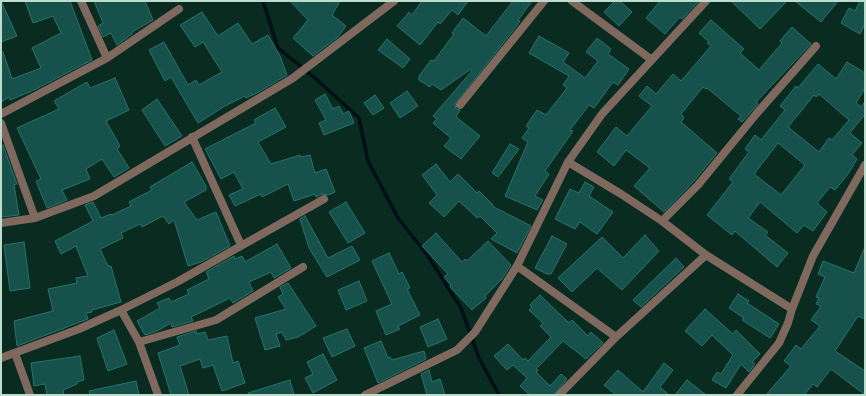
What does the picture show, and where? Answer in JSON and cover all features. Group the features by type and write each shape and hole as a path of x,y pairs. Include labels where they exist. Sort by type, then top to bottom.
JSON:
{"street":[{"path":"81,1 107,58"},
{"path":"1,223 35,218 94,196 192,136 293,78 394,1"},
{"path":"460,105 544,1"},
{"path":"572,1 652,60"},
{"path":"365,395 457,350 475,332 517,266 568,162 602,114 706,1"},
{"path":"1,114 107,58 179,9"},
{"path":"662,221 698,185 816,46"},
{"path":"1,123 35,218"},
{"path":"192,136 242,245"},
{"path":"568,162 662,221 706,255 792,309"},
{"path":"737,395 778,343 788,323 813,256 865,165"},
{"path":"1,358 79,329 121,310 177,282 324,199"},
{"path":"559,395 616,337 706,255"},
{"path":"517,266 616,337"},
{"path":"139,342 216,320 303,267"},
{"path":"121,310 139,342 158,395"},
{"path":"15,353 30,395"}],"building":[{"path":"1,1 17,36 1,42"},
{"path":"25,1 70,1 92,60 34,90 10,100 9,97 1,102 1,52 3,52 12,79 41,68 32,48 61,33 53,16 33,23"},
{"path":"94,1 145,1 153,20 132,32 132,34 117,45 111,33 103,37 98,26 103,23"},
{"path":"290,1 340,1 332,15 346,26 338,37 313,56 293,38 308,20"},
{"path":"422,1 468,1 458,15 452,10 440,24 438,22 420,45 397,26 409,12 412,15"},
{"path":"513,1 532,1 518,20 520,21 512,32 455,104 456,109 460,110 456,117 480,136 461,159 444,146 451,138 433,123 437,119 433,116 472,71 471,69 441,90 432,84 430,87 419,80 419,76 431,60 434,61 454,34 452,33 463,18 486,36"},
{"path":"615,1 620,1 632,12 619,26 604,12"},
{"path":"660,1 699,1 682,19 680,17 665,34 646,18"},
{"path":"731,1 787,1 760,29"},
{"path":"795,1 838,1 821,22"},
{"path":"860,1 865,1 865,24 860,34 841,23 849,8 855,11"},
{"path":"202,12 218,36 238,23 252,44 268,35 280,56 287,75 257,93 246,98 245,96 225,106 198,123 171,77 165,81 149,50 164,42 188,85 196,80 199,85 222,72 203,42 195,47 180,25"},
{"path":"711,20 744,49 740,53 759,70 782,43 780,41 792,27 811,44 756,102 758,104 742,122 738,119 741,116 707,88 706,89 703,87 681,114 684,117 681,122 717,153 694,181 664,212 634,186 650,168 626,150 614,166 597,152 616,127 627,136 652,106 639,96 647,86 656,94 673,74 681,81 711,46 707,43 709,42 699,33"},
{"path":"539,36 569,53 563,62 585,78 598,61 586,52 597,38 611,49 608,54 629,69 618,85 613,82 594,108 589,105 570,130 573,131 545,171 549,174 535,196 543,200 537,210 505,196 528,142 522,138 529,128 526,126 537,110 546,115 567,88 563,85 569,76 529,53"},
{"path":"387,39 410,59 403,68 378,50"},
{"path":"847,62 865,73 865,88 856,103 861,107 864,103 865,104 865,114 850,133 862,143 852,155 857,159 848,174 835,190 830,187 817,203 827,212 813,231 804,225 797,233 760,202 748,218 768,232 765,235 788,253 777,267 735,231 732,235 707,215 733,182 729,179 749,152 745,149 755,135 761,140 785,110 780,106 796,86 798,88 818,64 836,79","holes":["819,94 849,120 832,140 829,138 819,152 788,127 814,95 816,97","778,143 805,165 781,195 754,174"]},
{"path":"115,78 129,110 106,121 120,146 117,149 129,168 114,177 102,159 86,169 90,179 62,190 67,200 47,208 36,181 41,179 17,128 59,109 54,101 87,82 90,88"},
{"path":"407,91 418,106 400,118 390,103"},
{"path":"325,94 333,109 339,106 343,114 349,111 354,123 324,135 319,123 326,120 315,100"},
{"path":"375,95 384,108 373,115 364,103"},
{"path":"157,99 182,136 165,146 142,110"},
{"path":"275,108 286,127 258,142 271,164 300,155 301,157 310,155 315,173 326,169 335,192 328,195 322,194 316,197 315,194 294,201 288,184 262,197 261,194 235,206 229,195 243,189 234,172 221,179 205,149 256,123 254,120"},
{"path":"510,144 519,149 498,177 492,173"},
{"path":"1,145 3,145 17,184 14,185 19,215 1,217"},
{"path":"192,162 206,186 206,190 184,202 197,220 216,212 230,246 201,262 188,266 174,220 169,224 163,216 142,227 140,224 121,233 123,238 100,249 108,266 111,266 121,302 92,310 92,312 86,313 88,319 17,346 14,321 53,311 48,289 77,283 76,278 88,276 76,246 61,254 55,241 93,221 85,205 93,202 101,218 111,214 112,215 131,206 129,202 152,190 150,187"},
{"path":"436,164 450,182 458,174 477,193 479,191 493,205 492,206 531,226 517,253 491,239 497,233 480,216 477,218 459,201 444,217 429,203 437,195 422,175"},
{"path":"585,182 594,187 589,196 613,212 597,234 580,222 575,229 555,219 570,189 579,193"},
{"path":"346,202 365,233 348,243 329,212"},
{"path":"305,216 328,258 352,246 360,260 327,277 309,248 300,219"},
{"path":"436,233 462,262 465,259 467,261 488,241 511,265 502,279 485,296 486,298 472,310 450,287 451,285 444,277 448,274 422,246"},
{"path":"645,235 659,251 622,290 597,268 572,292 558,278 602,237 623,258"},
{"path":"552,236 567,244 551,274 547,274 535,268"},
{"path":"24,242 30,288 10,291 4,245"},
{"path":"277,244 291,268 274,278 271,272 249,282 253,291 233,303 230,298 191,317 193,321 172,327 171,323 157,331 145,335 137,321 160,308 157,303 169,298 171,302 189,294 187,290 209,279 206,272 234,256 235,259 242,256 245,262"},
{"path":"865,247 865,319 858,316 835,351 865,371 865,395 831,369 817,387 813,384 804,395 766,395 791,366 784,361 796,345 801,349 820,326 811,320 821,306 816,304 819,298 816,297 825,277 818,274 823,261 854,273"},
{"path":"389,253 399,274 402,272 410,288 407,289 420,315 398,326 400,329 386,335 376,311 392,304 372,261"},
{"path":"676,258 684,267 641,307 633,300"},
{"path":"359,281 367,301 346,310 338,290"},
{"path":"288,283 316,326 298,337 286,340 282,332 276,334 280,346 265,350 255,318 286,309 278,297 283,294 280,287"},
{"path":"738,294 749,301 747,303 779,324 770,338 742,320 744,318 729,308"},
{"path":"540,295 569,323 572,320 588,336 591,332 603,343 586,359 563,341 536,369 538,370 536,372 550,386 561,374 567,379 554,395 530,395 520,386 527,378 513,365 507,370 494,356 508,344 523,360 525,358 528,361 551,337 540,326 543,323 529,310 532,307 530,305"},
{"path":"705,309 733,334 736,330 760,354 752,362 755,364 749,372 741,364 726,388 712,380 717,372 721,374 733,355 712,335 702,346 685,331"},
{"path":"438,319 447,339 428,347 420,327"},
{"path":"347,329 355,346 332,357 323,338"},
{"path":"114,330 127,364 108,371 97,338"},
{"path":"196,331 197,334 205,332 208,340 227,336 233,363 238,361 245,383 222,391 213,365 203,368 200,359 180,366 189,395 171,395 158,353 180,345 177,337"},
{"path":"381,341 388,358 390,357 392,360 424,351 426,359 378,383 364,348"},
{"path":"323,354 337,380 313,393 305,378 313,374 307,362"},
{"path":"80,356 84,380 77,382 77,384 63,390 64,395 47,395 45,384 34,386 31,363"},
{"path":"664,363 673,370 660,387 669,395 616,395 604,385 618,370 643,392"},
{"path":"429,370 432,382 440,379 445,395 427,395 421,374"},
{"path":"290,380 294,395 249,395 248,393"},
{"path":"687,380 706,395 675,395"},
{"path":"136,381 139,395 90,395 89,391"}],"waterway":[{"path":"263,1 278,48 315,78 359,118 368,161 398,218 428,256 461,308 479,358 499,395"}]}
